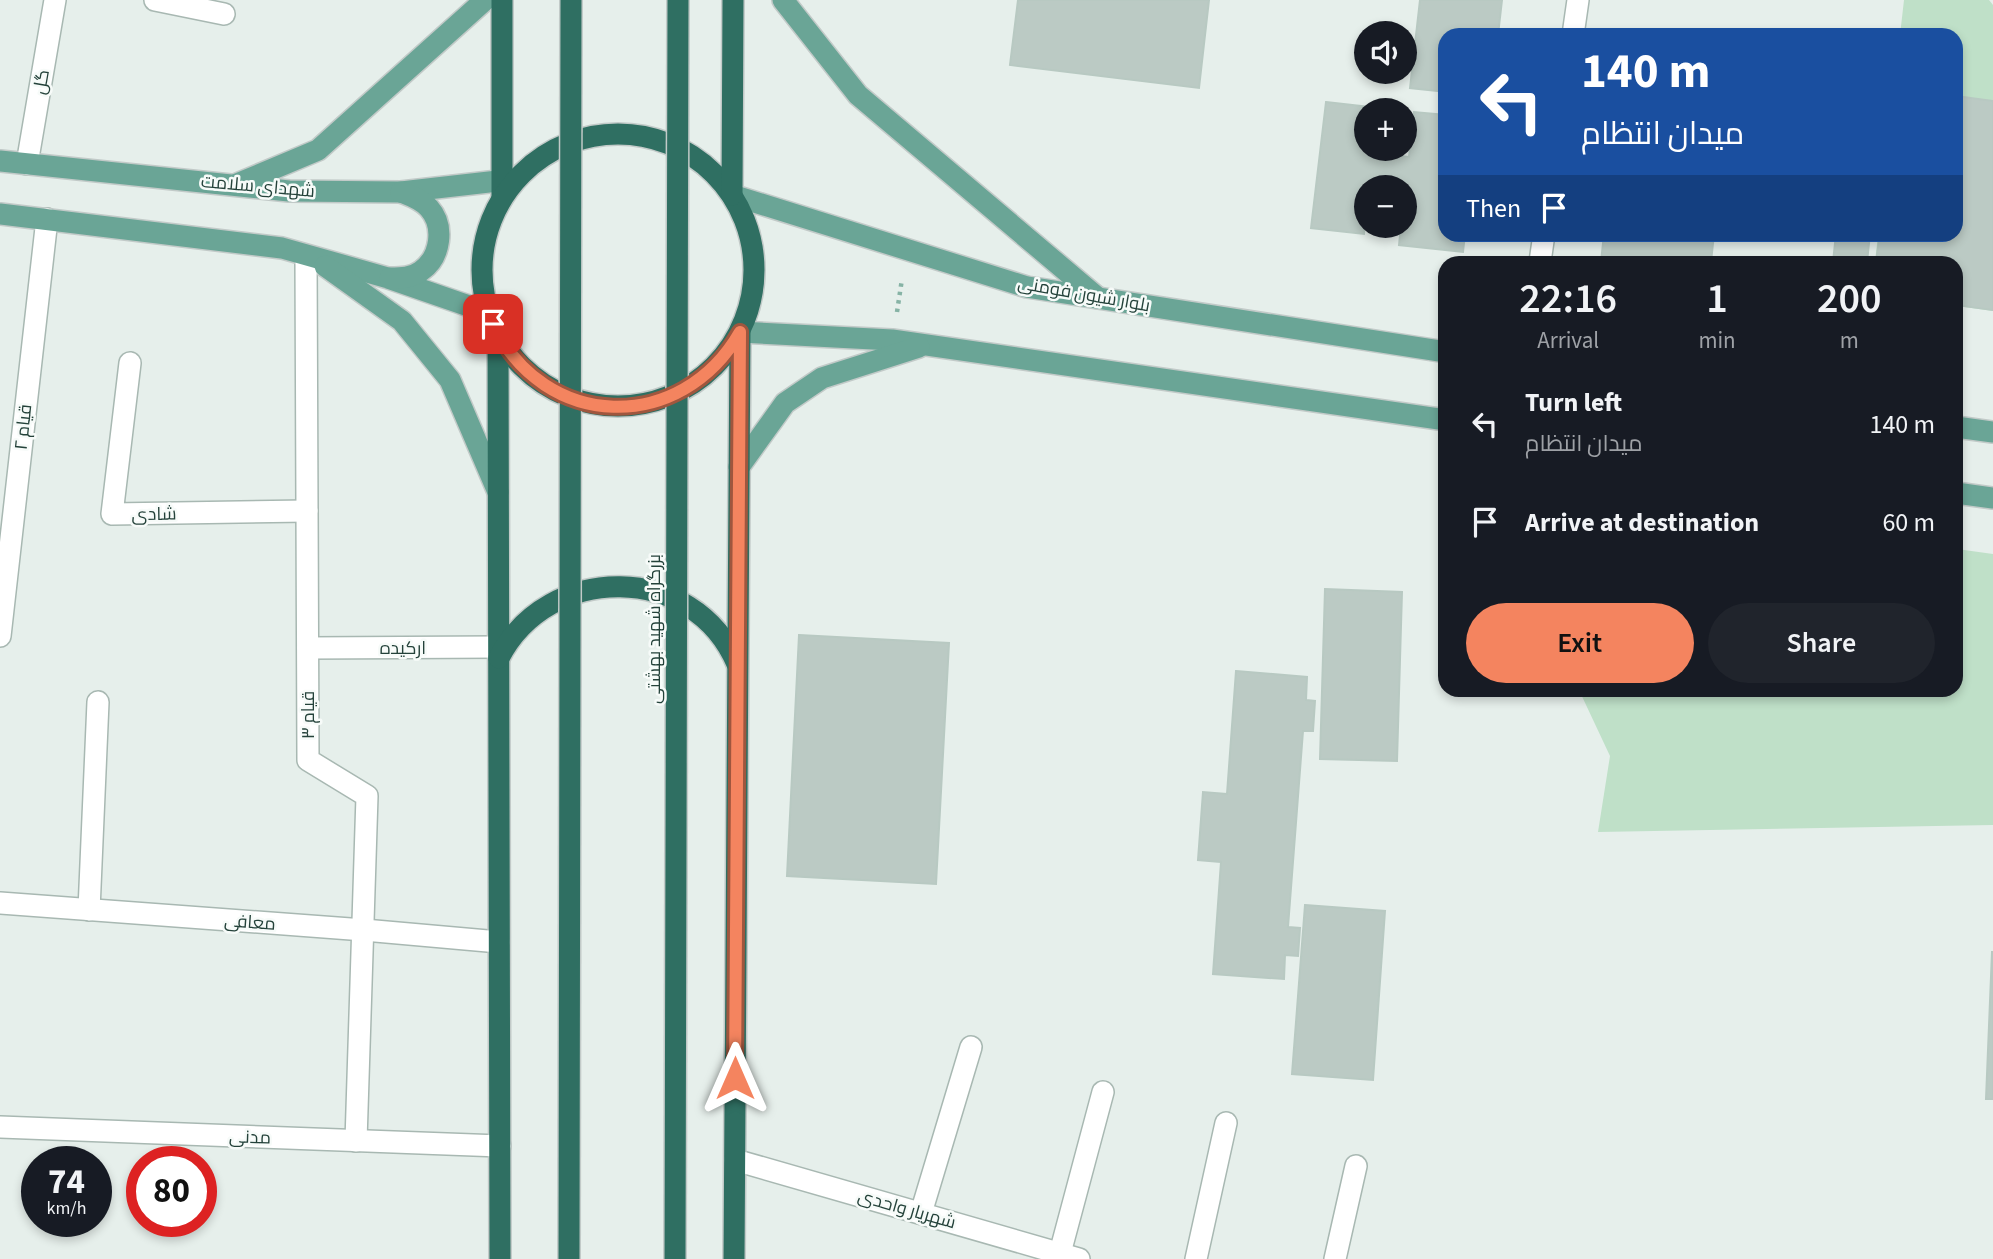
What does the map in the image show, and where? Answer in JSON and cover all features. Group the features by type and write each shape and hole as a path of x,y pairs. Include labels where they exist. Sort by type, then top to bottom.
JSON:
{"highway":[{"path":"502,0 502,198"},
{"path":"569,1259 571,0"},
{"name":"بزرگراه شهید بهشتی","path":"676,1259 678,0"},
{"path":"732,195 733,0"},
{"path":"734,1259 738,467 740,332 751,298 754,263 748,228 732,195 709,169 679,148 658,139 622,133 587,137 564,144 544,155 516,179 502,198 488,230 483,254 483,289 498,335 519,364 546,386 579,401 614,407 649,403 693,385 719,361 740,332"},
{"path":"498,335 500,1259"},
{"path":"499,653 522,626 548,605 567,595 588,589 621,586 664,595 693,611 717,633 737,666"}],"main road":[{"path":"235,185 318,150 485,0"},
{"path":"788,2 858,95 1098,298"},
{"name":"شهدای سلامت","path":"0,161 289,191 401,192 516,179"},
{"path":"388,278 406,278 421,271 433,258 439,242 438,225 430,209 417,197 401,192"},
{"name":"بلوار شیون فومنی","path":"732,195 1027,287 1438,351"},
{"path":"0,214 282,248 388,278 489,313"},
{"path":"310,257 401,321 450,380 498,493"},
{"path":"740,332 892,340 1438,419"},
{"path":"738,467 785,403 822,377 925,345"},
{"path":"1963,428 1993,432"},
{"path":"1963,494 1993,498"}],"street":[{"name":"گل","path":"27,164 55,0"},
{"path":"155,0 223,14"},
{"path":"1574,28 1578,0"},
{"name":"قیام ۲","path":"0,636 47,219"},
{"name":"قیام ۳","path":"310,257 308,760 367,796 356,1141"},
{"name":"شادی","path":"130,363 112,514 307,511"},
{"name":"ارکیده","path":"308,648 499,653"},
{"path":"89,910 98,702"},
{"name":"معافی","path":"0,903 499,942"},
{"path":"920,1213 971,1047"},
{"path":"1069,1256 1103,1092"},
{"path":"1196,1259 1226,1123"},
{"name":"مدنی","path":"0,1127 499,1146"},
{"name":"شهریار واحدی","path":"735,1160 1069,1256"},
{"path":"1335,1259 1356,1166"}],"path":[{"path":"892,340 907,249"}],"green space":[{"path":"1904,0 1989,0 1993,5 1993,311 1963,307 1963,256 1876,256 1877,242 1963,242 1963,28 1901,28"},
{"path":"1963,550 1993,554 1993,825 1598,832 1610,756 1582,697 1963,697"}],"building":[{"path":"1018,0 1209,0 1199,88 1010,65"},
{"path":"1420,0 1502,0 1499,28 1438,28 1438,91 1410,88 1410,84 1417,84"},
{"path":"1963,97 1993,101 1993,310 1963,306 1963,256 1877,256 1879,242 1963,242"},
{"path":"1326,102 1354,105 1354,161 1417,161 1417,112 1438,114 1438,242 1464,242 1463,252 1399,245 1400,238 1417,238 1417,175 1354,175 1354,233 1311,228"},
{"path":"1603,242 1713,242 1712,256 1602,256"},
{"path":"1835,242 1869,242 1868,256 1834,256"},
{"path":"1325,589 1402,592 1397,761 1320,759"},
{"path":"799,635 949,643 936,884 787,876"},
{"path":"1236,671 1307,677 1306,700 1315,701 1313,731 1303,731 1288,927 1300,928 1298,956 1285,955 1284,979 1213,974 1221,862 1198,860 1203,792 1227,794"},
{"path":"1305,905 1385,911 1373,1080 1292,1074"},
{"path":"1992,952 1993,1099 1986,1099"}],"route":[{"path":"493,324 511,355 527,372 546,386 579,401 614,407 649,403 693,385 719,361 740,332 735,1078"}]}
